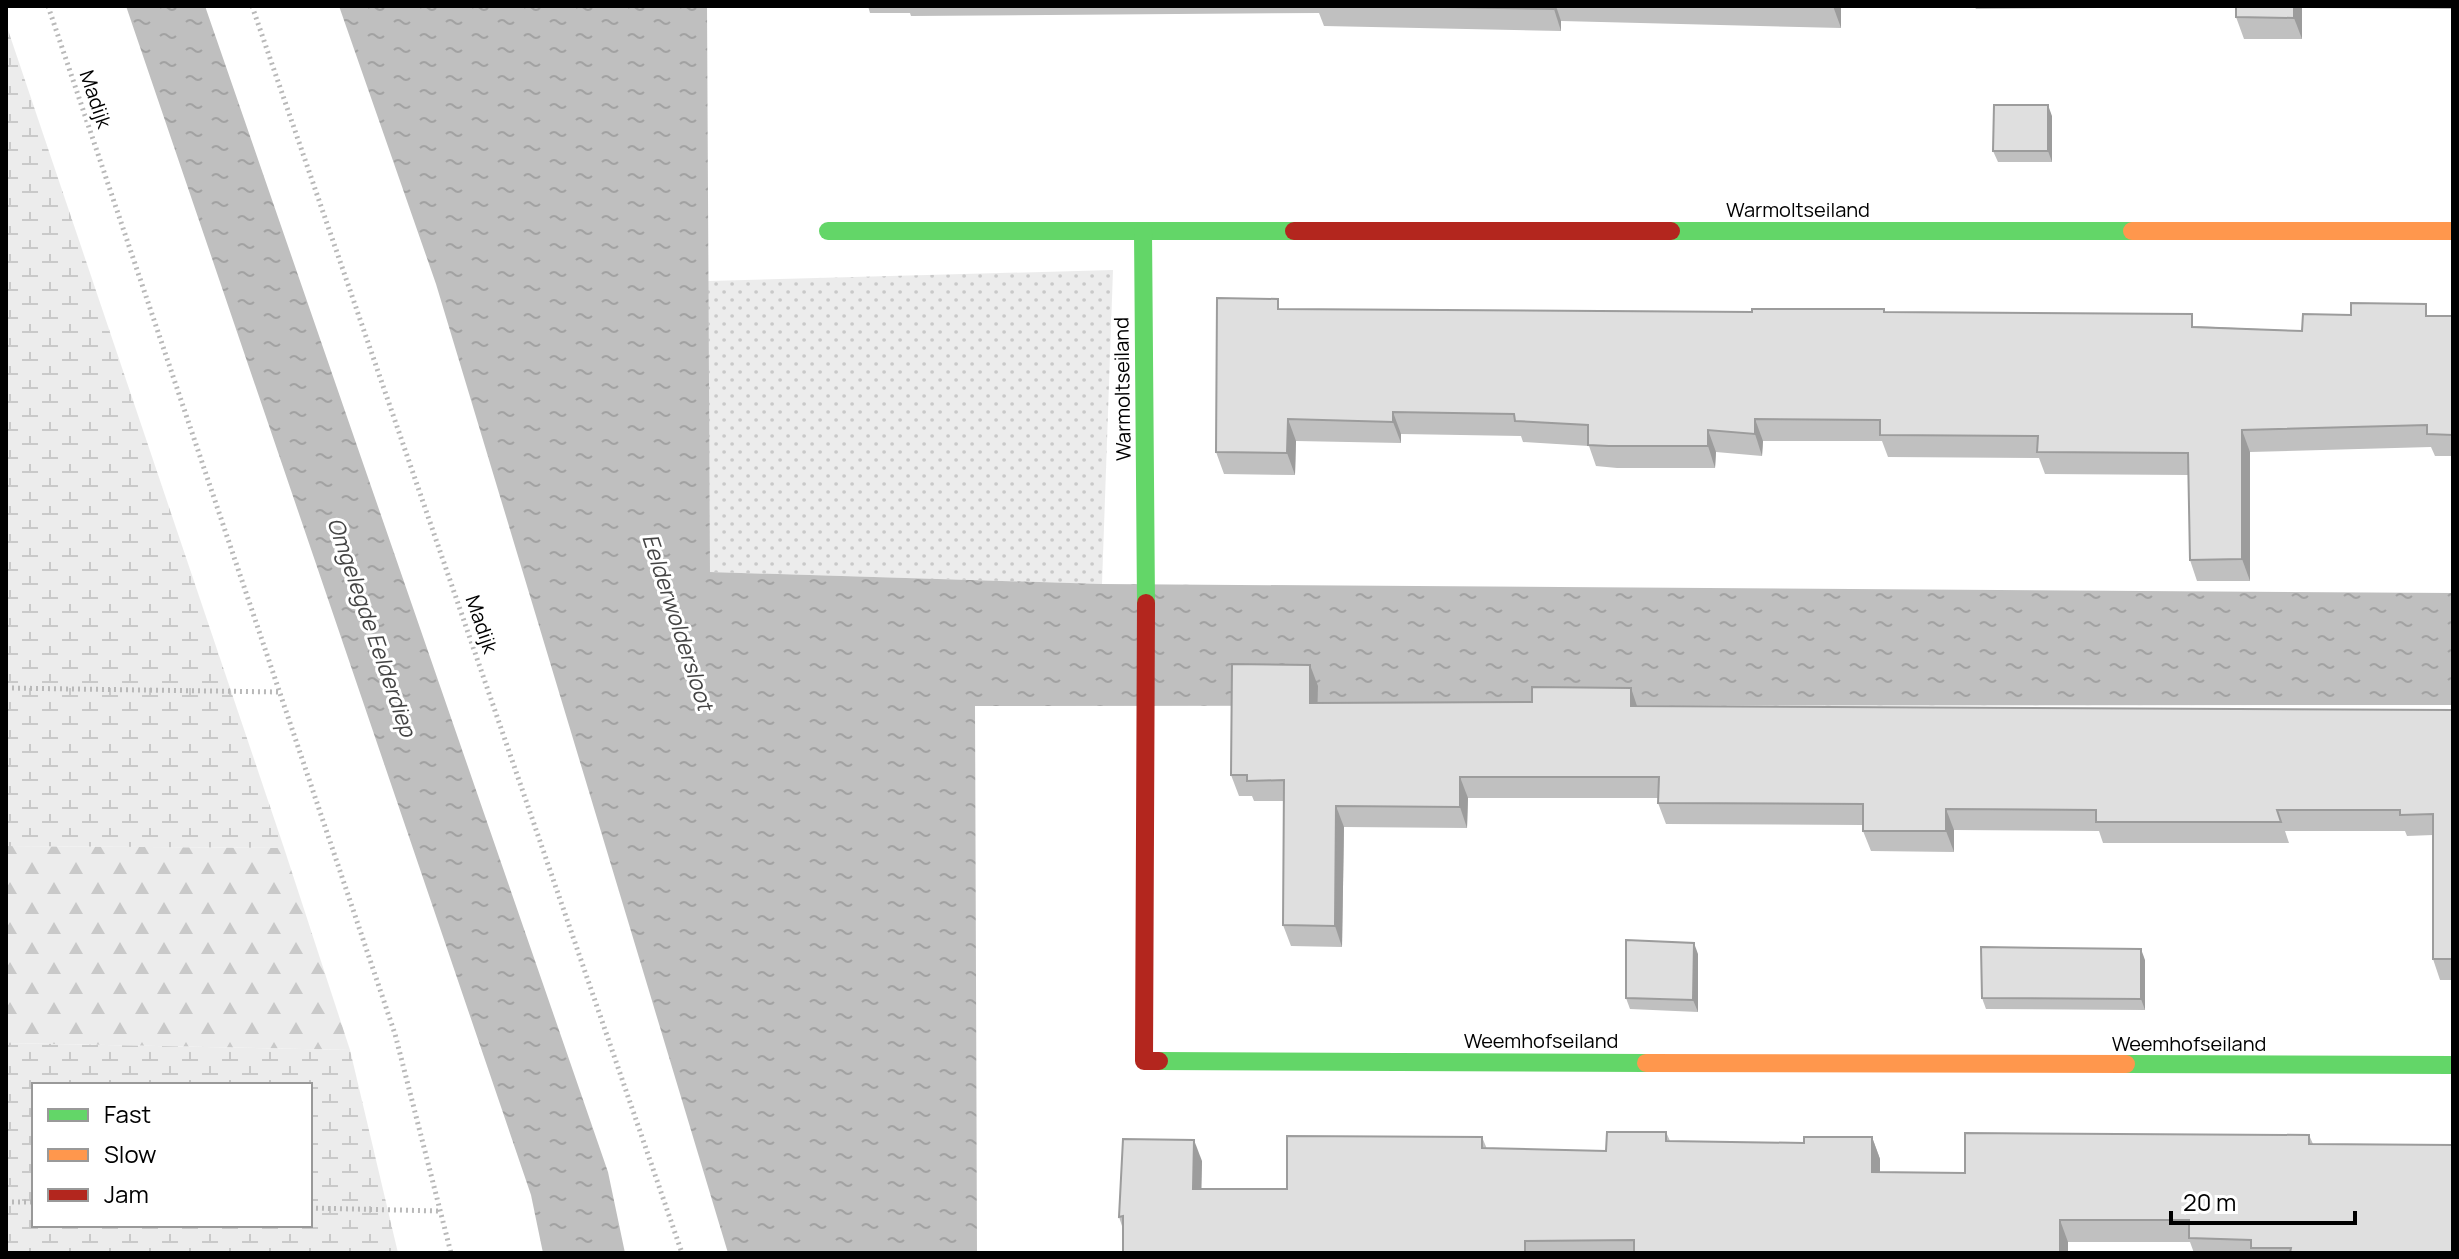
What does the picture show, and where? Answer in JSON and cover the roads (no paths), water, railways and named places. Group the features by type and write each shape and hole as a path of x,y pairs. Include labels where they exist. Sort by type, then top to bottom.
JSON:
{"street":[{"name":"Warmoltseiland","path":"828,231 2453,231"},
{"name":"Warmoltseiland","path":"1143,231 1146,546"},
{"name":"Weemhofseiland","path":"1146,546 1144,1061 2453,1065"}],"water":[{"name":"Omgelegde Eelderdiep","path":"126,6 205,6 608,1172 625,1253 543,1253 531,1195"},
{"name":"Eelderwoldersloot","path":"339,6 707,6 710,572 1102,584 2453,593 2453,705 975,706 977,1253 728,1253 436,284"}]}
